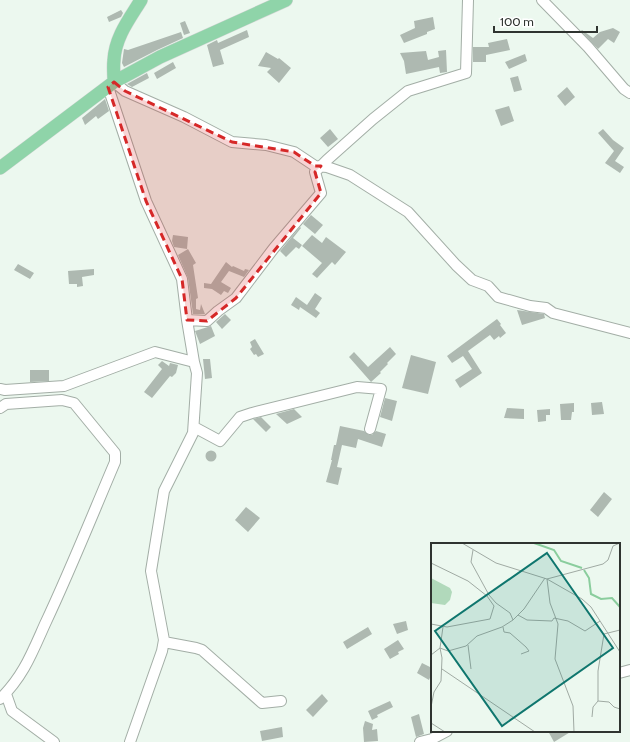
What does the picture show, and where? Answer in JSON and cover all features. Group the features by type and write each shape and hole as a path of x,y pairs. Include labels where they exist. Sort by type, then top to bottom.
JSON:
{"main road":[{"path":"111,84 116,46 122,32 141,0"},
{"path":"0,168 111,84 160,56 286,0"}],"street":[{"path":"187,320 207,322 218,311 236,298 274,248 321,193 315,172 372,119 408,91 466,73 468,0"},
{"path":"542,0 548,8 588,47 624,89 630,93"},
{"path":"111,84 184,117 232,142 266,146 294,152 315,166 327,166 350,175 408,212 456,265 472,280 488,286 498,297 530,306 546,308 554,313 630,333"},
{"path":"111,84 146,201 182,279 187,320 197,373 193,433 164,491 151,571 164,642 130,742"},
{"path":"0,389 64,386 155,352 194,362"},
{"path":"194,427 220,441 240,417 357,387 382,389 370,430"},
{"path":"0,389 10,404"},
{"path":"0,408 6,404 62,400 74,403 115,453 115,462 56,601 20,676 3,697 12,711 54,742"},
{"path":"164,642 202,650 262,703 281,701"},
{"path":"620,673 630,670"},
{"path":"420,742 432,739 445,732"}],"highlighted area":[{"path":"114,82 125,91 232,142 294,152 315,166 321,166 315,172 321,193 236,298 207,321 187,320 182,279 146,201 108,87"}],"building":[{"path":"121,10 123,13 121,17 109,22 107,17"},
{"path":"433,17 435,29 427,32 427,34 404,43 400,35 415,28 414,21"},
{"path":"185,21 190,33 184,35 180,23"},
{"path":"613,28 620,32 614,43 608,39 598,49 581,31 582,30 593,38 600,32"},
{"path":"247,30 249,37 220,50 224,64 213,67 207,45 217,40 218,43"},
{"path":"181,32 183,38 124,67 122,63 124,49 128,50"},
{"path":"507,39 510,50 486,55 486,62 473,62 473,47 489,47 488,43"},
{"path":"446,50 447,72 440,73 439,67 406,74 404,61 400,53 426,51 428,60 439,57 438,51"},
{"path":"266,52 278,59 279,58 291,68 279,83 267,72 271,68 258,66"},
{"path":"525,54 527,61 509,69 505,62"},
{"path":"173,62 176,68 157,79 154,73"},
{"path":"147,73 149,78 132,87 127,84"},
{"path":"518,76 522,90 514,92 510,78"},
{"path":"567,87 575,97 565,106 557,96"},
{"path":"105,99 109,111 98,119 96,116 85,125 82,118"},
{"path":"509,106 514,121 501,126 495,110"},
{"path":"330,129 338,139 328,147 320,138"},
{"path":"603,129 613,140 624,148 615,161 624,167 620,173 605,163 614,151 598,133"},
{"path":"311,215 323,225 315,234 303,224"},
{"path":"300,227 301,228 293,238 302,245 299,249 296,247 286,257 280,251"},
{"path":"173,235 188,237 187,249 174,247 172,241"},
{"path":"312,235 322,243 326,237 346,252 335,265 332,262 317,278 312,274 322,263 302,246"},
{"path":"188,249 196,263 193,265 198,298 196,299 196,309 200,310 201,304 205,314 193,314 188,278 178,255"},
{"path":"226,262 232,267 233,266 244,271 245,269 249,270 244,277 229,271 221,282 231,288 228,293 224,291 221,295 212,289 204,288 204,283 211,284"},
{"path":"18,264 34,273 30,279 14,270"},
{"path":"94,269 94,275 82,277 83,286 77,287 77,284 69,284 68,271"},
{"path":"315,293 322,298 315,309 320,313 316,318 300,307 299,310 291,305 296,297 307,305"},
{"path":"517,310 544,314 545,318 522,325"},
{"path":"225,314 231,320 222,329 216,322"},
{"path":"497,319 506,333 500,338 499,336 494,340 490,335 468,351 482,373 460,388 455,380 472,369 463,356 452,363 447,356"},
{"path":"211,326 215,336 200,344 195,331"},
{"path":"255,339 264,354 258,357 256,354 254,355 250,349 252,347 250,342"},
{"path":"390,347 396,354 387,363 388,364 380,372 381,373 371,382 349,357 354,352 368,367"},
{"path":"411,355 436,362 428,394 402,388"},
{"path":"203,359 210,359 212,378 205,379"},
{"path":"162,361 169,366 170,363 178,365 176,373 172,377 170,376 152,398 144,392 162,369 158,365"},
{"path":"30,370 49,370 49,381 30,382"},
{"path":"385,398 397,401 392,421 380,417"},
{"path":"602,402 604,414 592,415 591,403"},
{"path":"574,403 574,412 572,412 571,420 561,420 560,404"},
{"path":"507,408 524,409 524,419 504,418"},
{"path":"294,409 302,417 287,424 276,414"},
{"path":"550,409 550,415 546,415 546,421 538,422 537,410"},
{"path":"261,417 271,427 266,432 253,419"},
{"path":"340,426 364,431 369,435 372,435 376,431 386,434 382,447 358,439 356,448 342,445 337,467 342,468 338,485 326,482 332,460 334,445 336,445"},
{"path":"211,450 215,452 217,456 215,460 211,462 207,460 205,456 207,452"},
{"path":"604,492 612,499 598,517 590,510"},
{"path":"246,507 260,518 248,532 235,520"},
{"path":"406,621 408,630 397,634 393,624"},
{"path":"368,627 372,634 347,649 343,642"},
{"path":"398,640 404,649 390,659 384,649"},
{"path":"422,663 431,668 431,675 429,680 417,673"},
{"path":"322,694 328,701 313,717 306,710"},
{"path":"390,701 393,707 377,715 378,717 372,720 368,711"},
{"path":"419,714 424,734 416,737 411,717"},
{"path":"365,721 373,724 372,730 377,729 378,741 364,742 363,728"},
{"path":"282,727 283,737 262,741 260,731"},
{"path":"549,732 570,732 554,742"}]}
